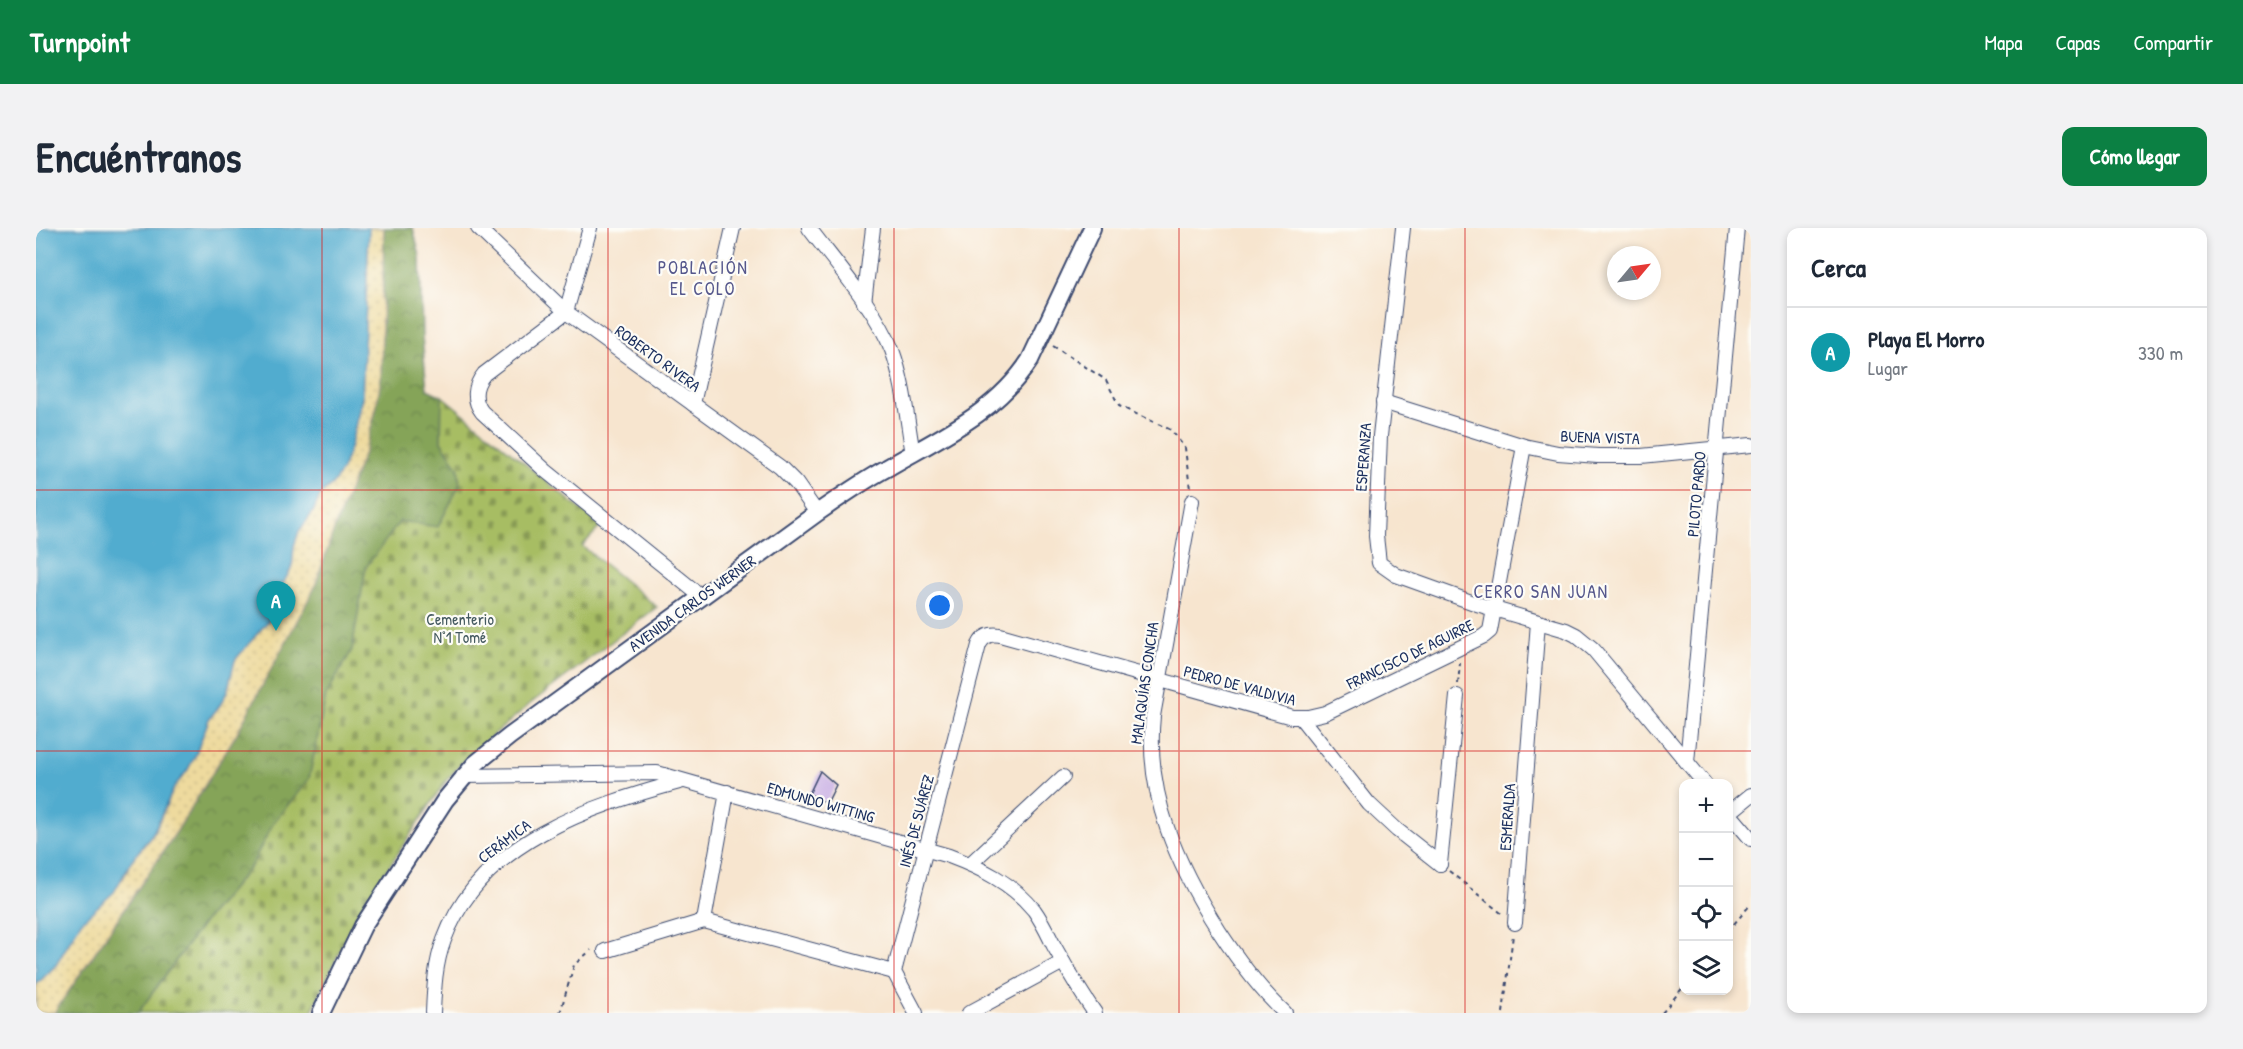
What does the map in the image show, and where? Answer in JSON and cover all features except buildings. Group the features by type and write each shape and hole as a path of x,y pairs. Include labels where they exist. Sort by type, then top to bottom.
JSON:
{"main road":[{"name":"AVENIDA CARLOS WERNER","path":"321,1013 374,907 444,800 463,776 510,736 817,513 865,481 969,421 992,404 1017,378 1041,338 1092,228"}],"street":[{"name":"ROBERTO RIVERA","path":"478,228 566,312 780,467 796,483 817,513"},
{"path":"590,228 566,312 489,370 477,385 475,398 482,412 546,471 702,597"},
{"path":"693,404 733,228"},
{"path":"809,228 886,336 894,357 913,454"},
{"path":"864,303 873,228"},
{"name":"ESPERANZA","path":"1403,228 1383,402 1376,522 1376,550 1379,563 1396,574 1495,611"},
{"name":"PILOTO PARDO","path":"1687,762 1737,228"},
{"name":"BUENA VISTA","path":"1383,402 1524,446 1568,454 1608,456 1670,454 1751,446"},
{"name":"FRANCISCO DE AGUIRRE","path":"1301,718 1335,710 1487,634 1495,611 1524,446"},
{"name":"MALAQUÍAS CONCHA","path":"1192,501 1158,681 1150,737 1152,767 1161,810 1173,847 1192,888 1258,986 1285,1013"},
{"path":"1495,611 1566,630 1585,642 1702,779"},
{"name":"ESMERALDA","path":"1515,923 1538,622"},
{"name":"PEDRO DE VALDIVIA","path":"987,636 1000,635 1158,681 1301,718 1370,804 1397,830 1440,864"},
{"name":"INÉS DE SUÁREZ","path":"894,972 979,645 987,636"},
{"path":"1440,864 1457,696"},
{"name":"EDMUNDO WITTING","path":"463,776 647,772 685,780 926,849 970,864 1006,884 1023,898 1042,923 1095,1013"},
{"path":"970,864 1063,777"},
{"name":"CERÁMICA","path":"433,1013 435,974 449,928 471,891 497,864 536,836 576,816 630,796 685,780"},
{"path":"704,921 727,792"},
{"path":"1733,810 1751,795"},
{"path":"1733,818 1751,839"},
{"path":"602,948 704,921 894,972 916,1013"},
{"path":"969,1013 1063,962"}],"path":[{"path":"1041,338 1106,380 1119,406 1171,430 1185,448 1192,501"},
{"path":"1457,696 1462,647"},
{"path":"1440,864 1515,923 1503,1013"},
{"path":"1733,925 1751,904"},
{"path":"560,1013 573,965 602,948"},
{"path":"1662,1013 1679,991"}],"green space":[{"path":"384,228 413,228 420,256 422,336 427,389 442,396 441,441 458,467 460,484 438,527 366,567 352,650 326,696 309,779 274,822 251,866 204,922 138,1013 54,1013 177,831 237,733 314,589 337,521 365,450 376,410 381,378"},
{"name":"Cementerio N°1 Tomé","path":"442,396 601,526 582,546 657,607 530,704 466,758 446,781 356,916 311,1013 138,1013 204,922 251,866 274,822 309,779 326,696 352,650 366,567 400,521 438,527 460,484 458,467 441,441"}],"sand":[{"path":"369,228 384,228 381,378 376,410 365,450 337,521 314,589 237,733 177,831 54,1013 36,1013 36,985 56,965 81,922 124,877 132,860 154,833 175,786 195,756 209,719 227,692 235,660 269,620 274,600 292,567 294,546 299,531 313,512 320,495 332,485 350,448 362,397"}],"water":[{"path":"36,228 369,228 362,397 350,448 341,472 332,485 320,495 313,512 299,531 294,546 292,567 274,600 269,620 235,660 227,692 209,719 195,756 175,786 153,833 132,860 114,892 81,922 56,965 36,985"}],"place":[{"name":"Playa El Morro","path":"276,631"}],"district":[{"name":"POBLACIÓN EL COLO","path":"703,278"},
{"name":"CERRO SAN JUAN","path":"1541,592"}]}
